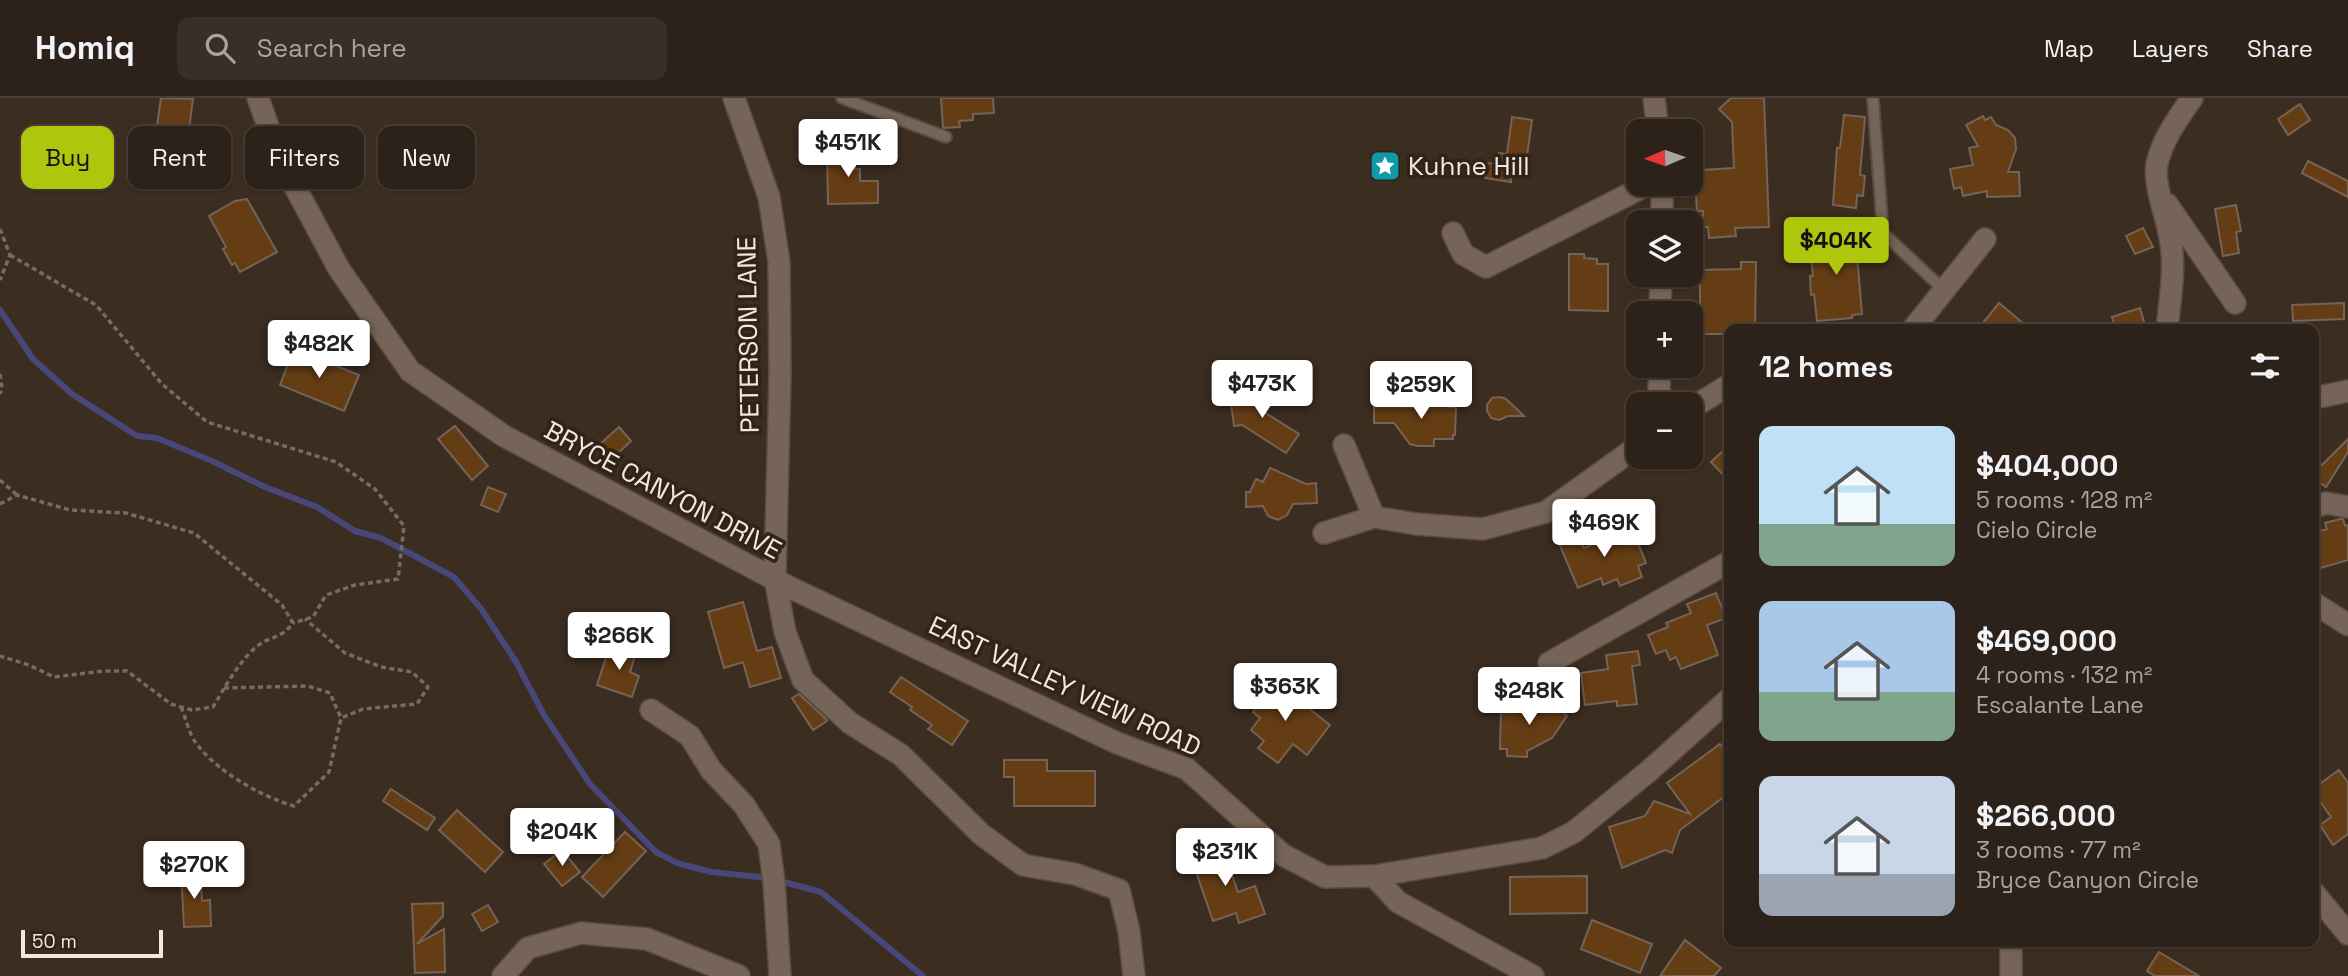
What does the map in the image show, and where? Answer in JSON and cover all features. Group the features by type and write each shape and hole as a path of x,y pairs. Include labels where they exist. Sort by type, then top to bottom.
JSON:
{"street":[{"name":"BRYCE CANYON DRIVE","path":"258,98 279,157 340,270 410,370 504,436 775,578 785,632 803,680 850,723 901,755 981,834 1023,865 1075,874 1119,890 1129,931 1134,976"},
{"name":"PETERSON LANE","path":"734,98 769,197 779,262 775,578"},
{"path":"1654,98 1657,119"},
{"path":"2168,324 2173,269 2171,239 2160,193 2157,165 2172,127 2192,98"},
{"path":"2160,193 2235,303"},
{"path":"1453,233 1463,254 1486,267 1626,196"},
{"path":"1917,324 1985,239"},
{"path":"1703,401 1724,388"},
{"path":"2319,397 2348,391"},
{"path":"1344,445 1374,517"},
{"path":"1324,533 1374,517 1416,524 1483,529 1546,512 1626,455"},
{"path":"2319,505 2326,503 2348,507"},
{"path":"1549,663 1724,565"},
{"name":"EAST VALLEY VIEW ROAD","path":"775,578 1117,743 1187,769 1283,855 1325,877 1374,876 1542,848 1573,832 1649,771 1724,704"},
{"path":"2319,606 2348,625"},
{"path":"651,710 690,736 711,769 744,805 769,844 780,976"},
{"path":"1374,876 1398,902 1533,976"},
{"path":"2319,899 2348,934"},
{"path":"503,976 528,948 581,933 648,939 739,976"},
{"path":"2011,947 2011,976"}],"lane":[{"path":"842,98 946,137"},
{"path":"1873,100 1883,233 1944,290"}],"path":[{"path":"0,229 10,255 96,305 162,384 207,422 336,462 374,489 404,526 398,579 355,584 326,595 313,617 293,622 287,632 257,645 212,707 192,710 171,704 127,671 54,677 29,665 0,656"},
{"path":"0,280 10,255"},
{"path":"0,374 0,394"},
{"path":"0,480 16,495 70,510 126,513 194,533 282,605 293,622"},
{"path":"0,504 16,495"},
{"path":"304,619 345,653 381,667 412,672 428,687 417,705 363,709 341,718"},
{"path":"181,707 195,743 228,774 270,799 294,806 328,772 341,718 330,693 307,686 224,688"}],"building":[{"path":"161,98 193,99 190,126 157,125"},
{"path":"941,98 993,98 994,113 973,114 973,120 959,121 960,127 943,128"},
{"path":"1731,98 1764,98 1769,227 1735,228 1736,236 1709,238 1708,227 1703,227 1703,210 1697,210 1696,196 1703,196 1703,170 1734,168 1732,122 1719,109"},
{"path":"2300,104 2310,120 2288,135 2278,119"},
{"path":"1844,115 1865,117 1860,175 1865,176 1863,196 1857,195 1856,208 1833,205 1837,148 1840,148"},
{"path":"1983,116 1985,120 1991,117 1996,125 2008,130 2015,138 2016,149 2008,172 2019,172 2020,196 1987,197 1987,191 1963,196 1961,187 1954,189 1950,169 1973,165 1969,148 1978,146 1966,125"},
{"path":"1512,117 1532,120 1526,163 1513,162 1511,182 1485,178 1487,163 1497,164 1499,153 1507,154"},
{"path":"854,146 855,169 860,169 860,181 878,181 878,203 828,204 827,147"},
{"path":"2308,161 2348,181 2348,197 2302,173"},
{"path":"247,199 277,252 240,272 235,263 232,265 223,249 226,247 209,216 235,201"},
{"path":"2236,205 2241,231 2236,232 2239,253 2223,256 2215,209"},
{"path":"2143,228 2153,247 2135,254 2126,236"},
{"path":"1855,230 1862,314 1852,315 1852,318 1817,321 1814,294 1811,295 1811,257 1816,258 1815,248 1823,247 1822,233"},
{"path":"1569,254 1584,254 1584,258 1597,259 1597,264 1608,264 1608,311 1569,310"},
{"path":"1741,262 1756,262 1755,324 1724,324 1724,334 1703,334 1703,301 1700,301 1700,287 1703,287 1703,270 1741,269"},
{"path":"1999,303 2024,324 1982,324"},
{"path":"2344,303 2344,319 2293,321 2292,305"},
{"path":"2140,308 2145,324 2114,324 2112,317"},
{"path":"294,349 359,375 344,411 280,385"},
{"path":"1250,385 1272,400 1264,412 1299,434 1286,453 1242,425 1234,426 1231,404 1238,403"},
{"path":"1492,398 1506,399 1524,416 1508,416 1499,420 1491,418 1487,405"},
{"path":"1423,401 1449,401 1449,407 1456,407 1453,439 1434,439 1434,446 1418,446 1410,444 1394,423 1374,423 1374,406 1423,407"},
{"path":"455,426 488,466 472,480 438,439"},
{"path":"619,427 631,441 613,458 600,444"},
{"path":"2348,439 2348,452 2326,487 2319,482 2319,463 2322,465"},
{"path":"1724,450 1724,476 1711,462"},
{"path":"1270,468 1306,484 1316,483 1317,503 1293,504 1287,515 1278,520 1268,516 1263,506 1246,507 1246,492 1250,492 1256,479 1263,482"},
{"path":"488,487 506,494 498,512 481,505"},
{"path":"2343,519 2345,526 2348,525 2348,560 2319,569 2319,531 2327,529 2325,523"},
{"path":"1632,528 1646,563 1638,566 1642,577 1620,586 1617,579 1603,585 1601,578 1578,588 1558,541 1578,533 1584,548"},
{"path":"1716,593 1724,619 1707,625 1718,655 1681,669 1676,657 1670,660 1666,650 1656,654 1648,635 1668,627 1666,623 1691,613 1687,604"},
{"path":"743,602 757,651 772,647 781,678 750,687 743,662 724,668 708,612"},
{"path":"610,645 636,653 630,672 639,676 632,697 597,685"},
{"path":"1638,651 1640,665 1632,666 1637,704 1617,706 1617,701 1585,705 1581,673 1608,669 1606,655"},
{"path":"901,677 968,721 952,745 928,729 932,725 890,692"},
{"path":"1276,683 1330,725 1307,755 1293,744 1278,763 1258,748 1264,741 1251,730 1260,718 1253,712 1257,707 1251,702 1266,684 1272,689"},
{"path":"799,694 827,721 813,730 792,698"},
{"path":"1548,697 1567,716 1552,738 1527,751 1527,757 1507,756 1507,749 1500,749 1501,708 1535,710"},
{"path":"1720,744 1724,749 1724,797 1680,830 1672,853 1665,850 1622,868 1609,827 1645,816 1654,801 1690,814 1667,783"},
{"path":"1004,760 1047,760 1047,771 1095,771 1095,806 1014,806 1014,777 1004,777"},
{"path":"2339,770 2348,783 2348,834 2333,845 2320,825 2331,817 2319,800 2319,784"},
{"path":"391,789 435,818 427,830 383,801"},
{"path":"457,810 503,852 485,872 439,830"},
{"path":"625,832 646,851 603,897 582,877"},
{"path":"1222,846 1238,892 1255,886 1265,914 1239,923 1236,913 1213,921 1191,857"},
{"path":"562,850 580,872 562,886 544,864"},
{"path":"200,871 202,901 210,900 211,926 184,927 181,872"},
{"path":"1587,876 1587,913 1510,914 1510,877"},
{"path":"443,903 443,916 417,944 444,929 445,972 415,973 412,904"},
{"path":"488,905 498,922 482,931 472,914"},
{"path":"1592,920 1652,944 1640,973 1581,949"},
{"path":"1685,940 1721,968 1714,976 1660,976"},
{"path":"2159,952 2199,976 2155,976 2147,971"}],"waterway":[{"path":"0,310 33,359 72,394 137,436 157,438 265,487 317,507 355,531 381,538 454,577 482,610 516,662 544,715 590,784 656,852 677,863 711,872 769,878 821,892 923,976"}],"place":[{"name":"Kuhne Hill","path":"1385,166"}]}
